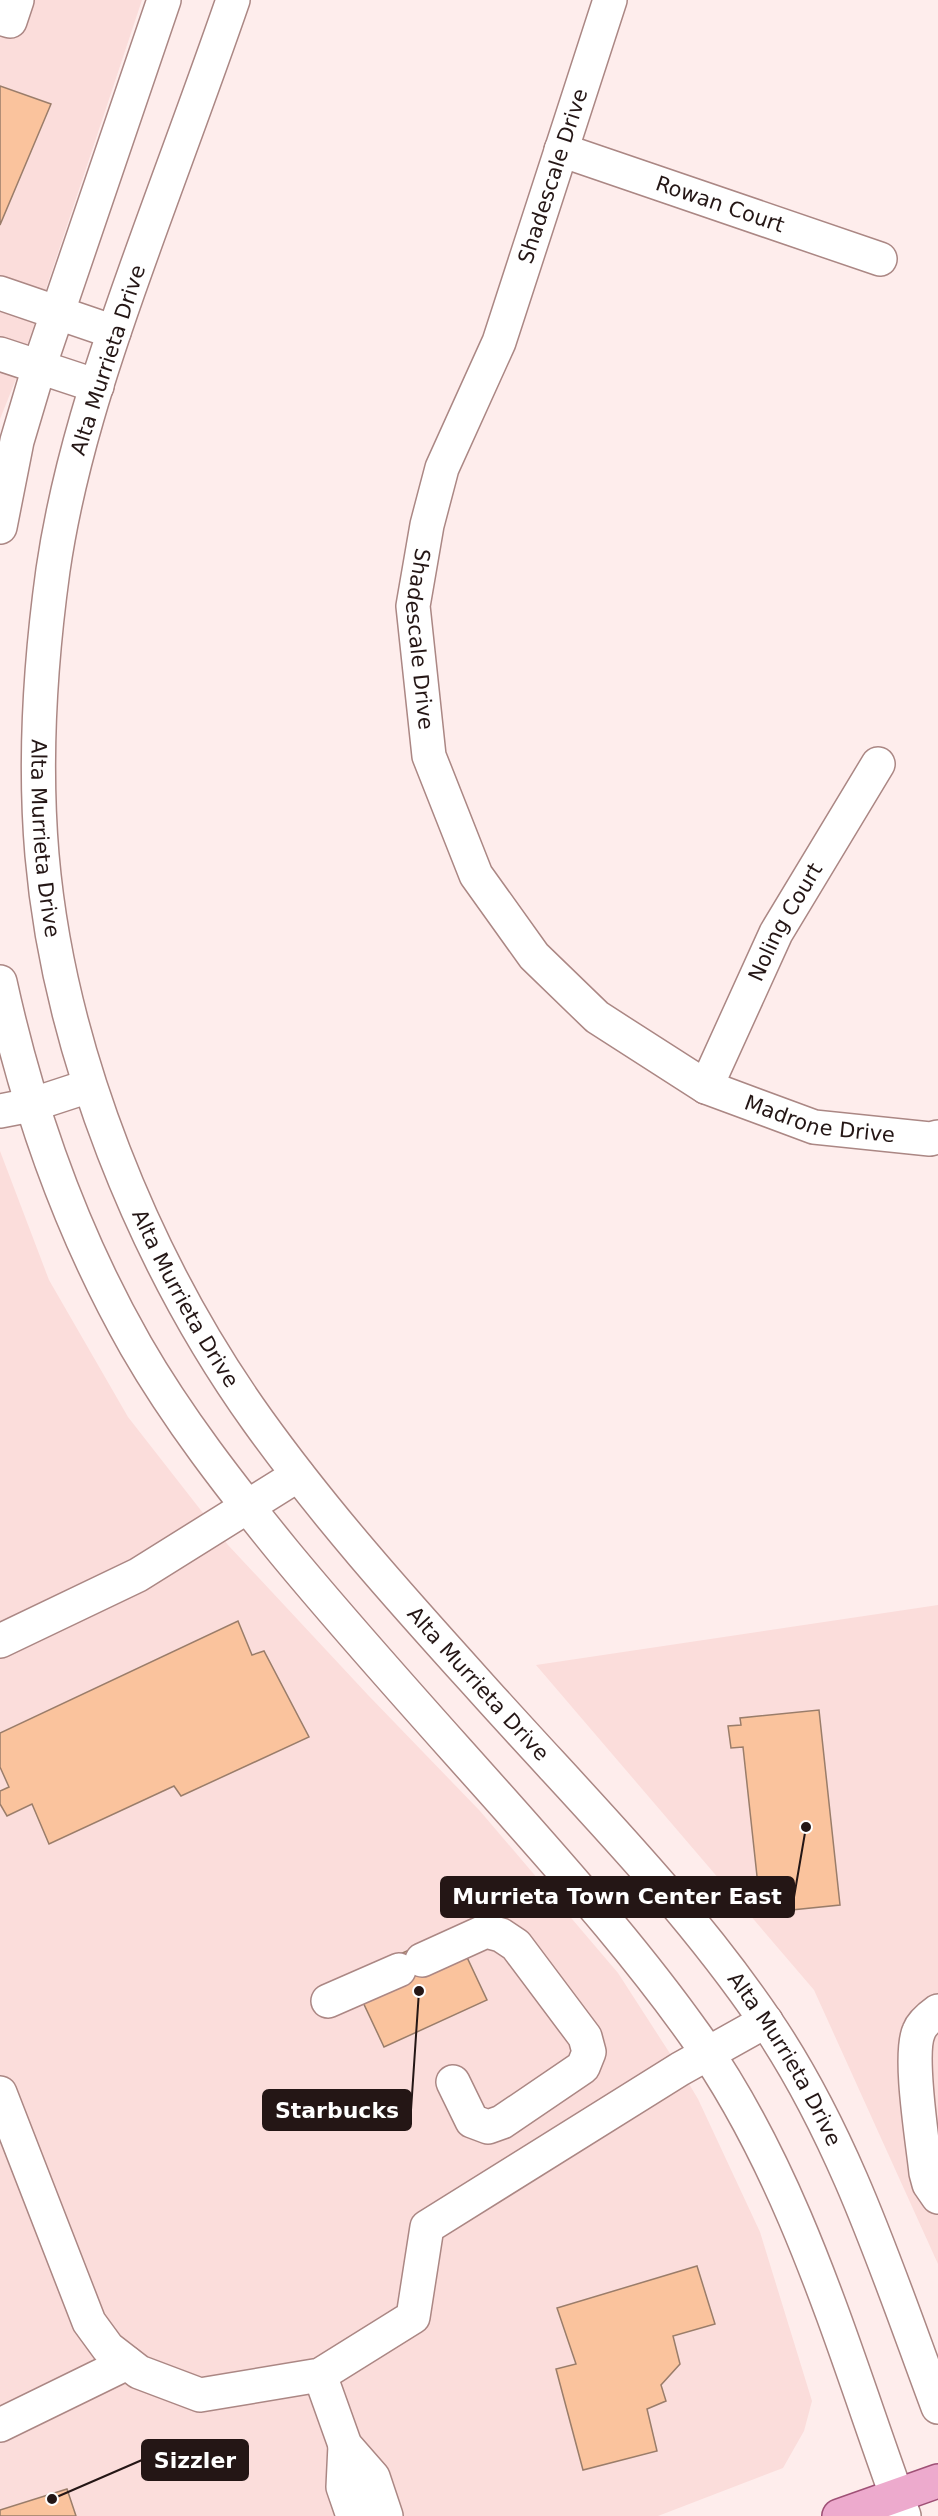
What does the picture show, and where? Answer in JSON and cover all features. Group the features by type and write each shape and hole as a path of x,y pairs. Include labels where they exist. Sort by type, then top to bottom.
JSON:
{"main road":[{"path":"839,2516 900,2506 938,2481"}],"street":[{"path":"0,18 10,21 17,0"},
{"path":"0,527 17,441 39,367 164,0"},
{"name":"Alta Murrieta Drive","path":"233,0 114,332 74,467 54,568 44,654 38,787 42,859 53,936 89,1086 128,1187 168,1272 237,1391 298,1475 473,1679 674,1901 766,2021 793,2063 838,2149 879,2248 938,2407"},
{"name":"Shadescale Drive","path":"610,0 499,342 442,468 427,525 413,606 429,756 476,875 534,956 597,1017 706,1087"},
{"name":"Rowan Court","path":"561,150 880,259"},
{"path":"0,293 114,332"},
{"path":"0,354 97,386"},
{"name":"Noling Court","path":"706,1087 776,933 878,764"},
{"path":"0,982 15,1108 137,1348 195,1436 247,1506 354,1634 579,1888 707,2052 740,2108 789,2205 817,2274 900,2506"},
{"path":"15,1108 89,1086"},
{"name":"Madrone Drive","path":"706,1087 814,1127 930,1139 938,1137"},
{"path":"0,1641 138,1575 298,1475"},
{"path":"328,2001 486,1932 501,1935 516,1945 585,2037 589,2052 583,2067 502,2122 488,2127 472,2121 453,2082"},
{"path":"938,2011 930,2016 919,2030 914,2050 926,2173 929,2184 938,2197"},
{"path":"0,2093 89,2322 108,2348 140,2372 200,2395 320,2375 413,2317 427,2227 707,2052 766,2021"},
{"path":"0,2425 127,2363"},
{"path":"320,2375 345,2445 373,2477 386,2516"},
{"path":"345,2445 343,2487 353,2516"}],"shaded area":[{"path":"0,0 142,0 16,379 0,419"},
{"path":"0,1151 49,1280 128,1417 228,1545 480,1811 618,1973 698,2099 760,2232 812,2401 804,2431 783,2468 658,2516 0,2516"},
{"path":"938,1605 938,2264 814,1990 536,1665"}],"building":[{"path":"0,86 51,104 0,225"},
{"path":"238,1621 252,1655 264,1651 309,1737 181,1796 174,1786 49,1844 32,1804 7,1816 0,1804 0,1791 9,1787 0,1767 0,1733"},
{"path":"819,1710 840,1905 761,1913 743,1747 731,1748 728,1726 741,1725 740,1718"},
{"path":"416,1947 464,1951 487,2000 384,2047 361,1998 393,1957"},
{"path":"697,2266 715,2324 673,2336 680,2364 661,2385 666,2401 647,2409 657,2451 583,2470 556,2369 576,2364 557,2308"},
{"path":"67,2489 76,2516 0,2516 0,2510"}],"place":[{"name":"Murrieta Town Center East","path":"806,1827"},
{"name":"Starbucks","path":"419,1991"},
{"name":"Sizzler","path":"52,2499"}]}
